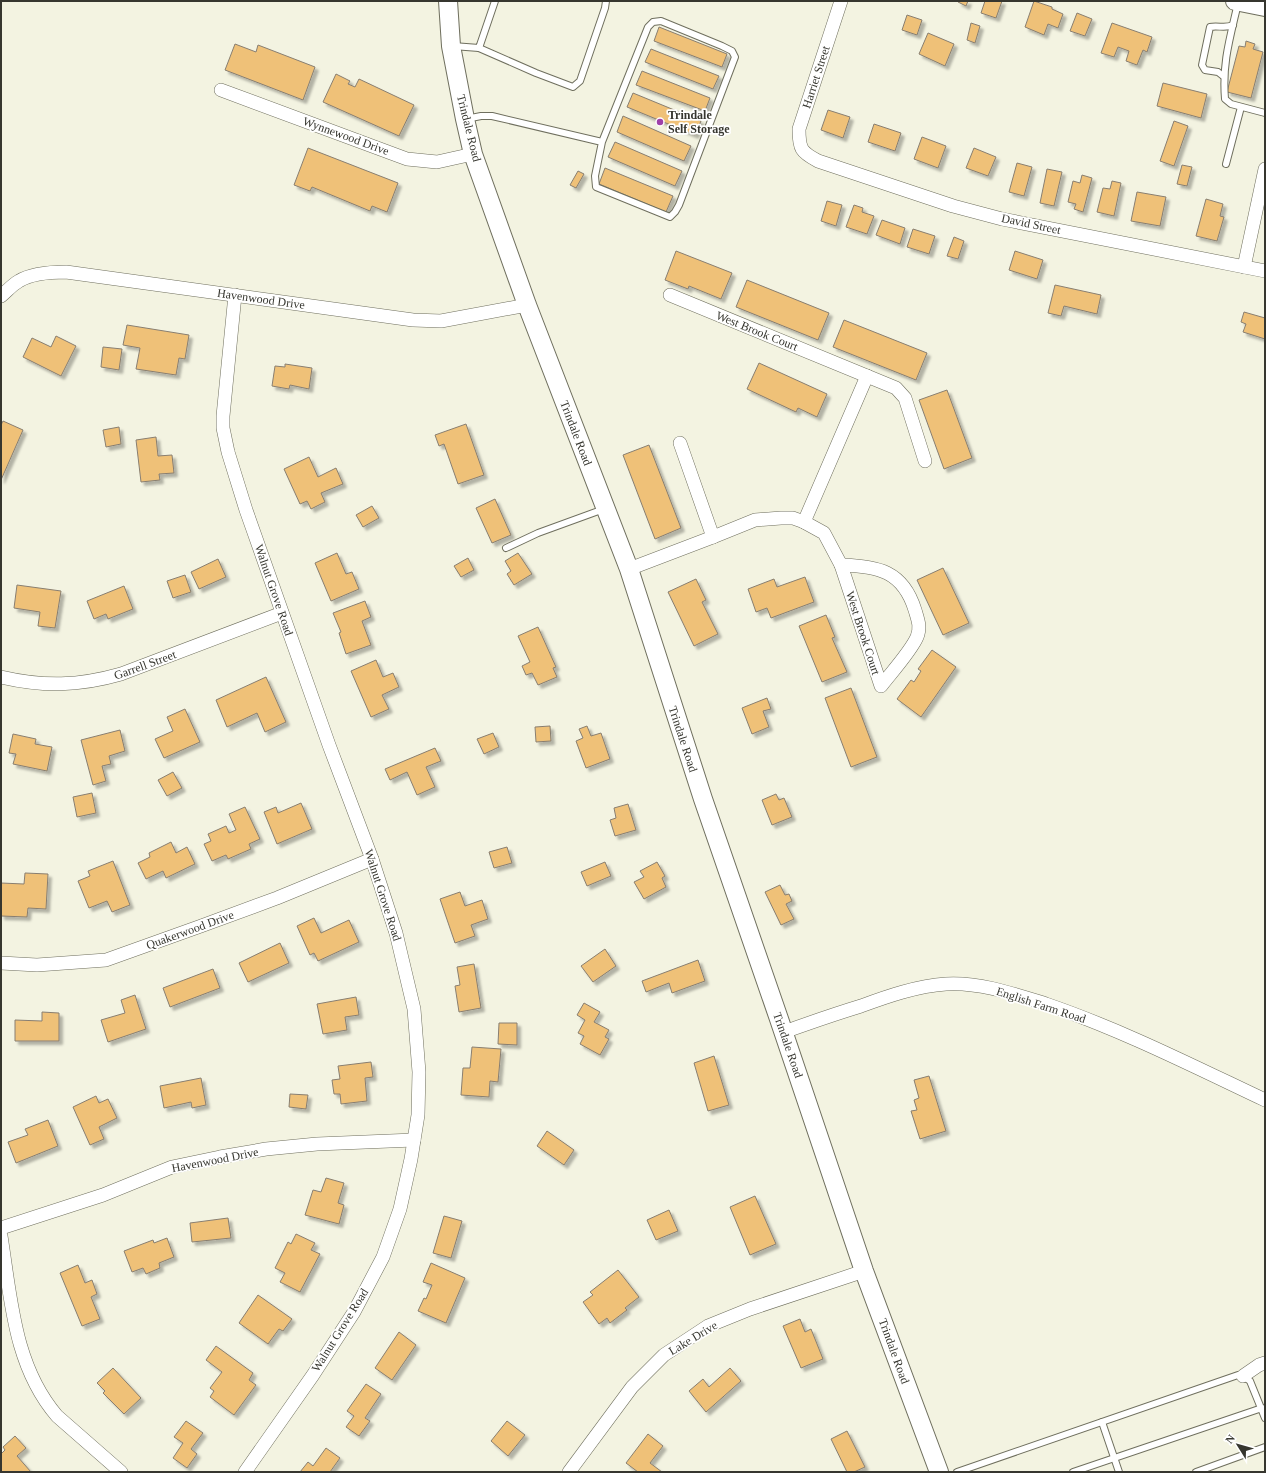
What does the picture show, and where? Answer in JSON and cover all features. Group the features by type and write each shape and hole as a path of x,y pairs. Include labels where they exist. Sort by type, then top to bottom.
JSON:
{"main road":[{"name":"Trindale Road","path":"448,1 451,46 473,154 527,305 629,569 703,799 784,1032 864,1272 939,1472"},
{"path":"1237,1 1265,7"}],"street":[{"name":"Harriet Street","path":"804,154 799,141 799,129 841,1"},
{"name":"Wynnewood Drive","path":"221,90 407,159 437,162 473,154"},
{"name":"David Street","path":"804,154 826,164 953,206 1002,219 1265,271"},
{"path":"1244,267 1265,169"},
{"name":"Havenwood Drive","path":"1,296 19,281 30,276 54,272 103,276 419,320 441,321 527,305"},
{"name":"Walnut Grove Road","path":"235,295 224,392 223,428 228,452 246,510 329,745 372,859 396,933 414,1009 419,1072 418,1115 411,1159 400,1210 383,1257 354,1312 313,1375 244,1472"},
{"name":"West Brook Court","path":"670,295 896,388 905,398 925,461"},
{"path":"804,522 867,376"},
{"path":"680,443 714,537"},
{"name":"West Brook Court","path":"629,569 755,520 793,518 804,522 824,534 841,565 881,686 917,637 920,625 906,588 896,578 864,566 841,565"},
{"name":"Garrell Street","path":"1,677 25,683 49,685 98,681 121,674 282,613"},
{"name":"Quakerwood Drive","path":"1,963 37,965 106,960 277,898 372,859"},
{"name":"English Farm Road","path":"784,1032 887,997 922,988 946,984 970,984 995,988 1064,1010 1131,1037 1265,1100"},
{"name":"Havenwood Drive","path":"1,1231 104,1195 172,1167 266,1149 317,1144 414,1140"},
{"path":"1,1231 13,1317 22,1353 36,1386 49,1407 57,1416 122,1472"},
{"name":"Lake Drive","path":"569,1472 632,1387 664,1355 708,1326 750,1309 864,1272"},
{"path":"1243,1376 1259,1365 1265,1364"}],"lane":[{"path":"479,48 495,1"},
{"path":"451,46 479,48 536,73 573,87 580,81 605,8 606,1"},
{"path":"1237,1 1225,57 1225,99 1231,104 1265,113"},
{"path":"661,21 732,51 735,57 679,205 670,217 596,187 595,176 602,142 648,27 653,22 661,21"},
{"path":"1224,76 1218,72 1205,70 1202,65 1210,27 1228,27 1233,25"},
{"path":"1226,164 1241,107"},
{"path":"465,119 481,116 492,116 602,142"},
{"path":"506,548 538,533 606,508"},
{"path":"957,1472 1238,1375 1243,1376 1250,1381 1265,1418"},
{"path":"1073,1472 1262,1408"},
{"path":"1102,1422 1119,1472"},
{"path":"1196,1472 1265,1448"}],"building":[{"path":"968,1 966,6 958,2"},
{"path":"985,1 1002,1 996,18 981,13"},
{"path":"1034,1 1052,7 1052,9 1063,14 1058,28 1048,24 1044,35 1025,27"},
{"path":"1077,13 1092,19 1085,36 1070,31"},
{"path":"907,15 922,20 917,35 902,30"},
{"path":"971,23 980,26 975,43 967,40"},
{"path":"1112,23 1152,37 1147,52 1143,50 1137,65 1126,61 1129,51 1118,47 1114,57 1101,53"},
{"path":"659,27 727,54 722,67 654,41"},
{"path":"928,33 954,44 945,66 919,54"},
{"path":"1246,41 1255,44 1253,49 1263,52 1251,98 1227,92 1239,46 1245,47"},
{"path":"235,44 256,52 258,45 315,67 303,100 225,70"},
{"path":"651,49 719,76 713,89 645,62"},
{"path":"642,71 710,98 705,111 636,85"},
{"path":"336,74 350,81 348,84 355,87 359,79 414,105 399,136 323,102"},
{"path":"1163,83 1207,94 1201,118 1157,106"},
{"path":"633,93 701,121 695,135 627,107"},
{"path":"828,110 850,117 843,138 821,130"},
{"path":"623,116 691,146 684,161 617,132"},
{"path":"1174,121 1188,126 1174,166 1160,161"},
{"path":"874,124 901,133 895,151 868,142"},
{"path":"922,137 946,146 938,168 914,159"},
{"path":"615,142 682,171 675,186 608,157"},
{"path":"308,148 398,183 387,212 372,206 370,211 312,187 310,191 294,185"},
{"path":"974,148 996,157 988,176 966,168"},
{"path":"1017,163 1032,167 1024,196 1009,192"},
{"path":"1182,165 1192,167 1187,186 1177,184"},
{"path":"605,168 673,196 666,212 599,184"},
{"path":"1047,169 1062,172 1054,206 1040,203"},
{"path":"578,171 584,174 576,188 570,185"},
{"path":"1082,175 1092,178 1083,212 1074,209 1076,204 1068,202 1073,181 1080,183"},
{"path":"1112,181 1121,183 1114,216 1097,212 1103,188 1110,189"},
{"path":"1137,192 1166,197 1160,226 1131,221"},
{"path":"1206,199 1223,204 1220,216 1224,217 1217,241 1196,236"},
{"path":"827,201 842,205 836,226 821,221"},
{"path":"854,205 863,208 862,212 874,216 867,234 846,227"},
{"path":"882,220 905,228 900,244 876,235"},
{"path":"913,229 935,236 929,254 907,247"},
{"path":"954,237 964,241 958,259 947,256"},
{"path":"676,251 732,273 721,299 689,286 688,289 665,280"},
{"path":"1015,251 1043,260 1037,279 1009,270"},
{"path":"747,280 829,313 818,340 736,307"},
{"path":"1055,285 1101,295 1097,314 1064,306 1061,316 1048,313"},
{"path":"1244,312 1265,318 1265,339 1243,332 1246,324 1241,322"},
{"path":"844,320 927,353 916,380 833,347"},
{"path":"127,325 189,335 185,359 179,358 176,375 136,369 140,348 123,345"},
{"path":"56,336 76,346 61,376 23,357 32,338 51,347"},
{"path":"103,347 122,349 119,370 101,367"},
{"path":"759,363 827,394 817,417 798,408 796,412 747,389"},
{"path":"285,364 312,368 309,389 290,385 289,389 272,386 275,366 285,367"},
{"path":"947,390 972,458 944,469 919,400"},
{"path":"3,421 23,430 1,480 1,425"},
{"path":"466,424 484,475 458,484 444,444 439,446 435,435"},
{"path":"119,427 121,444 106,447 103,430"},
{"path":"156,437 158,456 172,455 174,473 159,474 160,480 141,482 136,440"},
{"path":"649,445 681,528 655,539 623,455"},
{"path":"309,457 318,477 336,468 343,484 321,493 325,502 311,509 307,501 300,504 284,469"},
{"path":"495,499 511,535 492,543 476,508"},
{"path":"372,506 379,518 363,527 356,515"},
{"path":"337,553 346,574 352,572 359,589 331,601 315,563"},
{"path":"518,553 532,574 514,585 507,574 511,571 505,561"},
{"path":"468,558 474,570 461,577 454,566"},
{"path":"218,559 226,577 199,589 191,572"},
{"path":"943,568 969,623 943,635 917,580"},
{"path":"185,575 191,592 173,598 167,581"},
{"path":"805,577 814,602 771,618 767,608 756,612 748,589 774,579 777,587"},
{"path":"696,579 706,600 702,602 718,634 694,646 668,592"},
{"path":"17,585 61,591 55,628 38,626 40,612 14,608"},
{"path":"124,586 133,609 108,619 106,614 94,619 87,601"},
{"path":"365,601 371,617 362,621 371,645 346,654 339,633 341,632 333,613"},
{"path":"826,615 835,637 832,638 847,672 822,682 799,626"},
{"path":"538,627 556,667 553,668 557,677 538,685 532,673 526,675 522,666 530,662 518,636"},
{"path":"932,650 956,667 921,717 897,699 911,680 914,682 921,671 918,669"},
{"path":"376,660 383,677 393,673 399,687 382,695 389,709 371,717 351,671"},
{"path":"266,677 286,722 265,732 257,713 227,727 216,700"},
{"path":"851,688 877,757 851,767 825,698"},
{"path":"767,698 771,709 763,711 769,727 752,734 742,708"},
{"path":"185,709 200,742 164,758 155,739 173,731 167,717"},
{"path":"550,726 551,741 536,742 535,727"},
{"path":"587,726 591,736 601,733 610,759 586,768 576,741 583,738 579,729"},
{"path":"120,730 125,751 109,756 111,764 102,766 106,781 93,785 81,740"},
{"path":"493,733 499,747 484,754 477,739"},
{"path":"13,734 36,739 35,744 52,747 47,771 13,764 16,754 9,753"},
{"path":"435,748 441,761 426,767 435,787 417,795 407,772 390,780 385,769"},
{"path":"173,772 182,788 167,796 158,780"},
{"path":"92,793 96,813 77,817 73,797"},
{"path":"776,794 779,800 784,798 792,817 772,825 762,800"},
{"path":"301,803 312,829 277,844 264,812 276,807 278,813"},
{"path":"628,804 636,830 615,836 610,820 616,818 614,808"},
{"path":"245,807 260,839 249,844 251,849 228,859 226,855 212,861 204,844 211,841 208,834 226,826 229,833 236,830 229,814"},
{"path":"171,842 176,853 187,847 195,864 166,878 163,871 146,879 138,863 150,857 149,853"},
{"path":"507,847 512,863 494,868 489,852"},
{"path":"113,861 130,905 112,912 107,901 89,908 78,881 90,876 88,871"},
{"path":"605,862 611,876 587,886 581,872"},
{"path":"657,862 665,876 662,878 666,887 644,899 634,882 644,877 640,871"},
{"path":"25,873 48,874 46,909 28,908 27,917 1,916 1,883 24,884"},
{"path":"780,885 785,895 789,894 792,901 786,904 794,919 781,925 765,892"},
{"path":"460,892 465,906 482,900 488,919 471,925 475,936 455,943 440,899"},
{"path":"314,918 321,933 349,920 359,942 318,961 314,953 310,955 297,926"},
{"path":"280,943 289,963 248,982 239,963"},
{"path":"605,949 616,966 593,982 581,966"},
{"path":"698,960 705,981 672,993 669,983 646,992 642,981"},
{"path":"474,964 481,1008 459,1012 455,986 460,985 457,967"},
{"path":"213,969 220,988 170,1007 163,988"},
{"path":"135,995 146,1029 108,1042 101,1020 125,1013 121,1000"},
{"path":"356,997 359,1015 345,1017 347,1030 323,1034 317,1004"},
{"path":"584,1003 600,1012 594,1022 609,1030 605,1037 609,1039 600,1055 580,1044 584,1036 578,1033 585,1020 577,1015"},
{"path":"42,1012 59,1013 59,1041 15,1041 15,1020 42,1021"},
{"path":"499,1023 517,1023 517,1045 498,1044"},
{"path":"472,1047 501,1049 498,1082 490,1081 489,1097 461,1095 463,1068 470,1068"},
{"path":"714,1056 729,1105 708,1111 694,1063"},
{"path":"371,1062 373,1077 365,1078 367,1101 341,1104 340,1094 334,1094 332,1080 340,1079 338,1066"},
{"path":"929,1076 946,1131 920,1139 911,1111 917,1110 914,1100 919,1098 914,1080"},
{"path":"201,1078 206,1105 192,1108 191,1102 164,1108 160,1086"},
{"path":"290,1094 308,1095 306,1109 289,1107"},
{"path":"96,1096 99,1103 108,1099 117,1118 99,1127 104,1139 90,1145 73,1107"},
{"path":"48,1120 58,1146 16,1163 8,1142 28,1135 25,1129"},
{"path":"547,1131 574,1150 564,1165 537,1146"},
{"path":"326,1178 344,1183 338,1203 344,1205 339,1224 305,1215 313,1190 321,1192"},
{"path":"755,1196 776,1244 750,1255 730,1207"},
{"path":"669,1210 678,1231 656,1240 647,1220"},
{"path":"444,1216 462,1221 451,1258 433,1253"},
{"path":"228,1218 231,1238 192,1242 190,1223"},
{"path":"296,1234 315,1243 311,1250 320,1254 300,1292 280,1282 285,1273 275,1268 288,1242 291,1244"},
{"path":"167,1238 174,1257 159,1263 160,1268 146,1274 143,1268 132,1272 124,1251 153,1240 154,1243"},
{"path":"431,1263 465,1278 446,1323 418,1311 424,1298 426,1299 432,1285 423,1282"},
{"path":"78,1265 85,1283 92,1280 97,1294 91,1297 100,1319 82,1326 60,1273"},
{"path":"618,1270 639,1297 625,1308 627,1310 610,1323 607,1318 599,1324 583,1302 593,1295 590,1292"},
{"path":"258,1295 292,1319 283,1331 279,1329 268,1344 239,1323"},
{"path":"800,1319 805,1332 811,1329 823,1359 801,1368 783,1326"},
{"path":"399,1332 416,1345 392,1380 375,1368"},
{"path":"216,1346 253,1373 249,1380 256,1385 234,1415 210,1397 214,1391 210,1388 222,1372 206,1360"},
{"path":"113,1368 141,1398 124,1414 103,1393 105,1391 97,1383"},
{"path":"730,1368 741,1381 706,1412 689,1391 703,1379 709,1387"},
{"path":"366,1384 381,1394 365,1418 370,1421 359,1436 346,1427 354,1416 347,1411"},
{"path":"186,1421 203,1433 191,1449 197,1454 187,1468 173,1458 183,1443 174,1437"},
{"path":"507,1421 525,1435 508,1456 491,1441"},
{"path":"847,1431 865,1467 854,1472 847,1472 831,1439"},
{"path":"648,1434 663,1446 650,1463 662,1472 638,1472 626,1463"},
{"path":"15,1436 26,1448 17,1456 31,1472 1,1472 1,1454 5,1450 3,1447"},
{"path":"326,1448 340,1458 330,1472 300,1472 308,1462 313,1466"}],"place":[{"name":"Trindale Self Storage","path":"660,122"}]}
